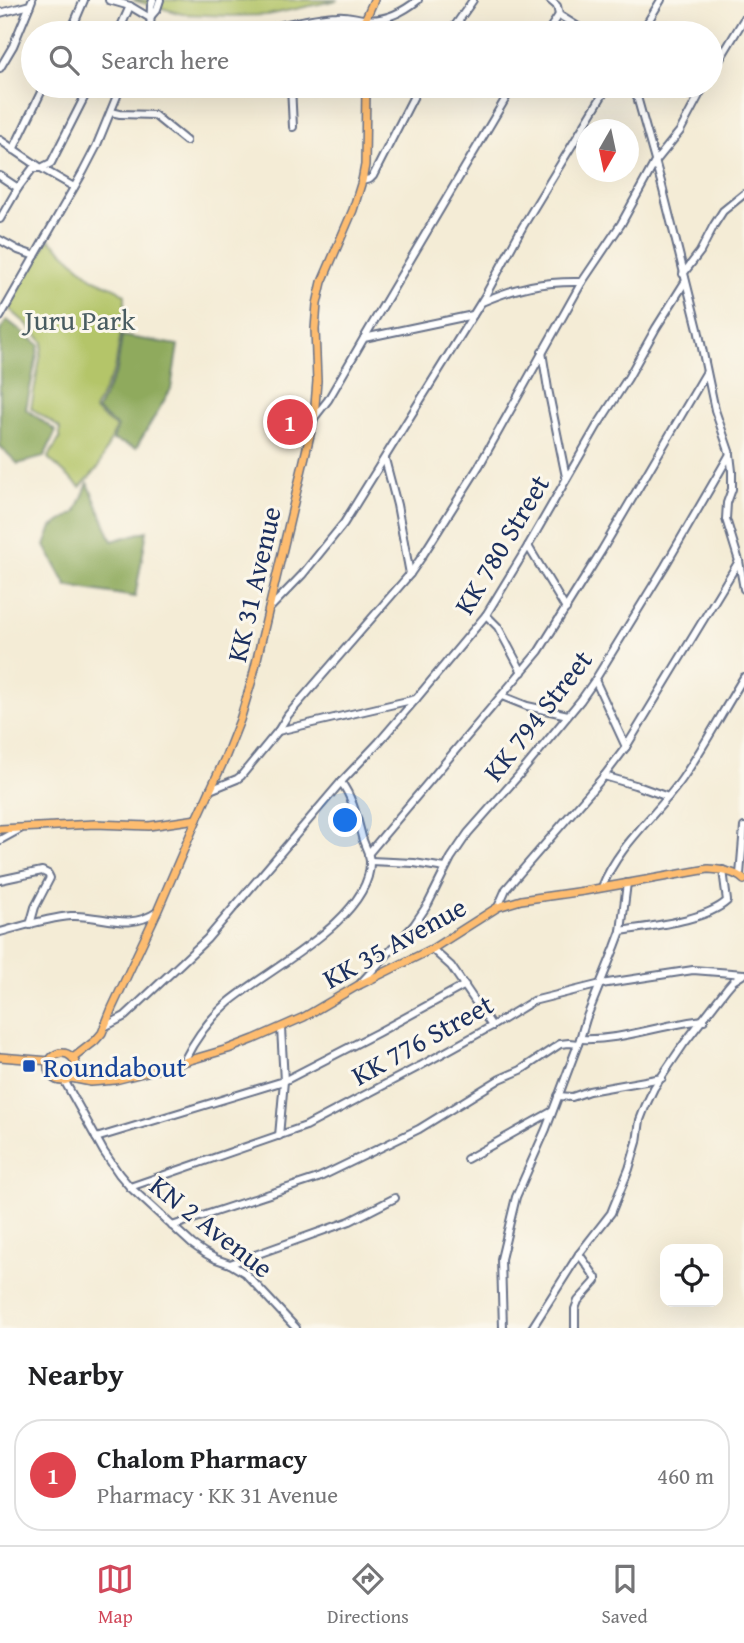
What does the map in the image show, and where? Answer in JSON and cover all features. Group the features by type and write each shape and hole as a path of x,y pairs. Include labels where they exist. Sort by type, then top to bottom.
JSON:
{"main road":[{"path":"365,20 374,0"},
{"name":"KK 31 Avenue","path":"74,1058 99,1038 106,1026 225,758 247,701 314,418 317,304 322,282 362,181 366,156 366,98"},
{"path":"0,829 95,824 149,826 197,819"},
{"name":"KK 35 Avenue","path":"67,1079 104,1081 163,1068 228,1049 304,1017 357,986 432,949 498,907 521,900 708,869 723,870 742,878"},
{"path":"61,1053 74,1058 76,1069 67,1079 57,1079 51,1075 50,1061 54,1056 61,1053"},
{"path":"0,1057 50,1061"}],"street":[{"path":"75,21 84,0"},
{"path":"110,0 130,6 150,18"},
{"path":"150,18 153,0"},
{"path":"150,18 160,0"},
{"path":"303,21 337,16 365,20 385,18 418,0"},
{"path":"458,21 473,0"},
{"path":"550,0 557,6 559,15 555,21"},
{"path":"648,21 661,0"},
{"path":"0,13 31,3"},
{"path":"23,21 31,3"},
{"path":"123,21 130,6"},
{"path":"559,15 569,21"},
{"path":"723,57 741,31 744,19"},
{"path":"0,68 21,27"},
{"path":"13,150 38,98"},
{"path":"0,219 33,168 41,168 51,163 84,98"},
{"path":"0,317 75,187 96,147 116,98"},
{"path":"292,98 293,127"},
{"path":"362,181 373,176 413,98"},
{"path":"314,418 328,400 506,98"},
{"path":"269,609 302,575 344,523 481,303 523,226 601,98"},
{"path":"637,98 698,329 718,420 730,454 732,489 727,503 726,519 739,561 744,589"},
{"path":"210,790 237,779 278,731 288,715 410,574 479,466 582,282 621,224 655,162 680,131 698,98"},
{"path":"111,112 154,115 186,141"},
{"path":"0,140 75,187"},
{"path":"0,176 19,188"},
{"path":"683,274 700,252 723,211 744,194"},
{"path":"0,240 35,256"},
{"path":"481,303 507,291 529,285 582,282"},
{"name":"KK 780 Street","path":"106,1026 125,1016 207,939 486,615 528,547 566,477 685,282"},
{"path":"364,338 473,315"},
{"path":"542,352 566,477"},
{"path":"369,858 539,651 706,373"},
{"name":"KK 794 Street","path":"357,986 414,925 428,904 445,868 468,833 520,774 595,680 730,454"},
{"path":"385,459 410,574"},
{"path":"528,547 566,609"},
{"path":"498,907 513,880 626,747 739,561"},
{"path":"486,615 498,628 522,672"},
{"path":"601,887 626,846 681,780 744,677"},
{"path":"595,680 626,747"},
{"path":"502,696 527,706 568,715"},
{"path":"278,731 415,699"},
{"path":"604,776 668,797"},
{"path":"184,1061 195,1039 229,1002 321,935 350,907 363,889 369,858 347,790 341,782"},
{"path":"0,840 24,827"},
{"path":"742,878 744,827"},
{"path":"369,858 445,868"},
{"path":"621,931 683,920 719,908 727,901 723,870"},
{"path":"0,880 42,872 48,874 50,878 35,907 30,925"},
{"path":"503,1328 501,1259 516,1197 552,1112 621,931 627,883"},
{"path":"0,932 67,917 80,916 122,922 143,920 157,912"},
{"path":"432,949 451,966 492,1026"},
{"name":"KK 776 Street","path":"130,1188 306,1126 492,1026 533,1000 601,984 692,970 744,974"},
{"path":"532,1328 579,1255 611,1213 638,1142 640,1120 654,1088 727,988 744,974"},
{"path":"96,1138 284,1081 465,985"},
{"path":"172,1226 318,1178 419,1129 500,1079 521,1070 560,1044 607,1039 704,1020"},
{"path":"279,1136 284,1081 281,1028"},
{"path":"558,1096 572,1097 589,1091 662,1078"},
{"name":"KN 2 Avenue","path":"67,1079 96,1138 130,1188 205,1253 230,1264 250,1278 296,1328"},
{"path":"467,1158 552,1112"},
{"path":"230,1264 350,1221 395,1198"},
{"path":"575,1328 578,1301 596,1281 579,1255"}],"green space":[{"path":"133,0 338,0 268,15 231,16 182,14"},
{"name":"Juru Park","path":"49,239 92,278 125,295 115,369 94,410 116,428 98,468 80,487 48,458 60,438 60,428 31,408 43,342 7,307"},
{"path":"7,320 39,345 26,409 56,431 44,457 18,464 0,446 0,331"},
{"path":"122,336 178,345 171,389 136,448 113,440 117,427 97,410 117,370"},
{"path":"88,483 112,541 147,531 135,597 67,586 45,546 52,527 76,512"}],"place":[{"name":"Chalom Pharmacy","path":"290,422"},
{"name":"Roundabout","path":"29,1066"}]}
